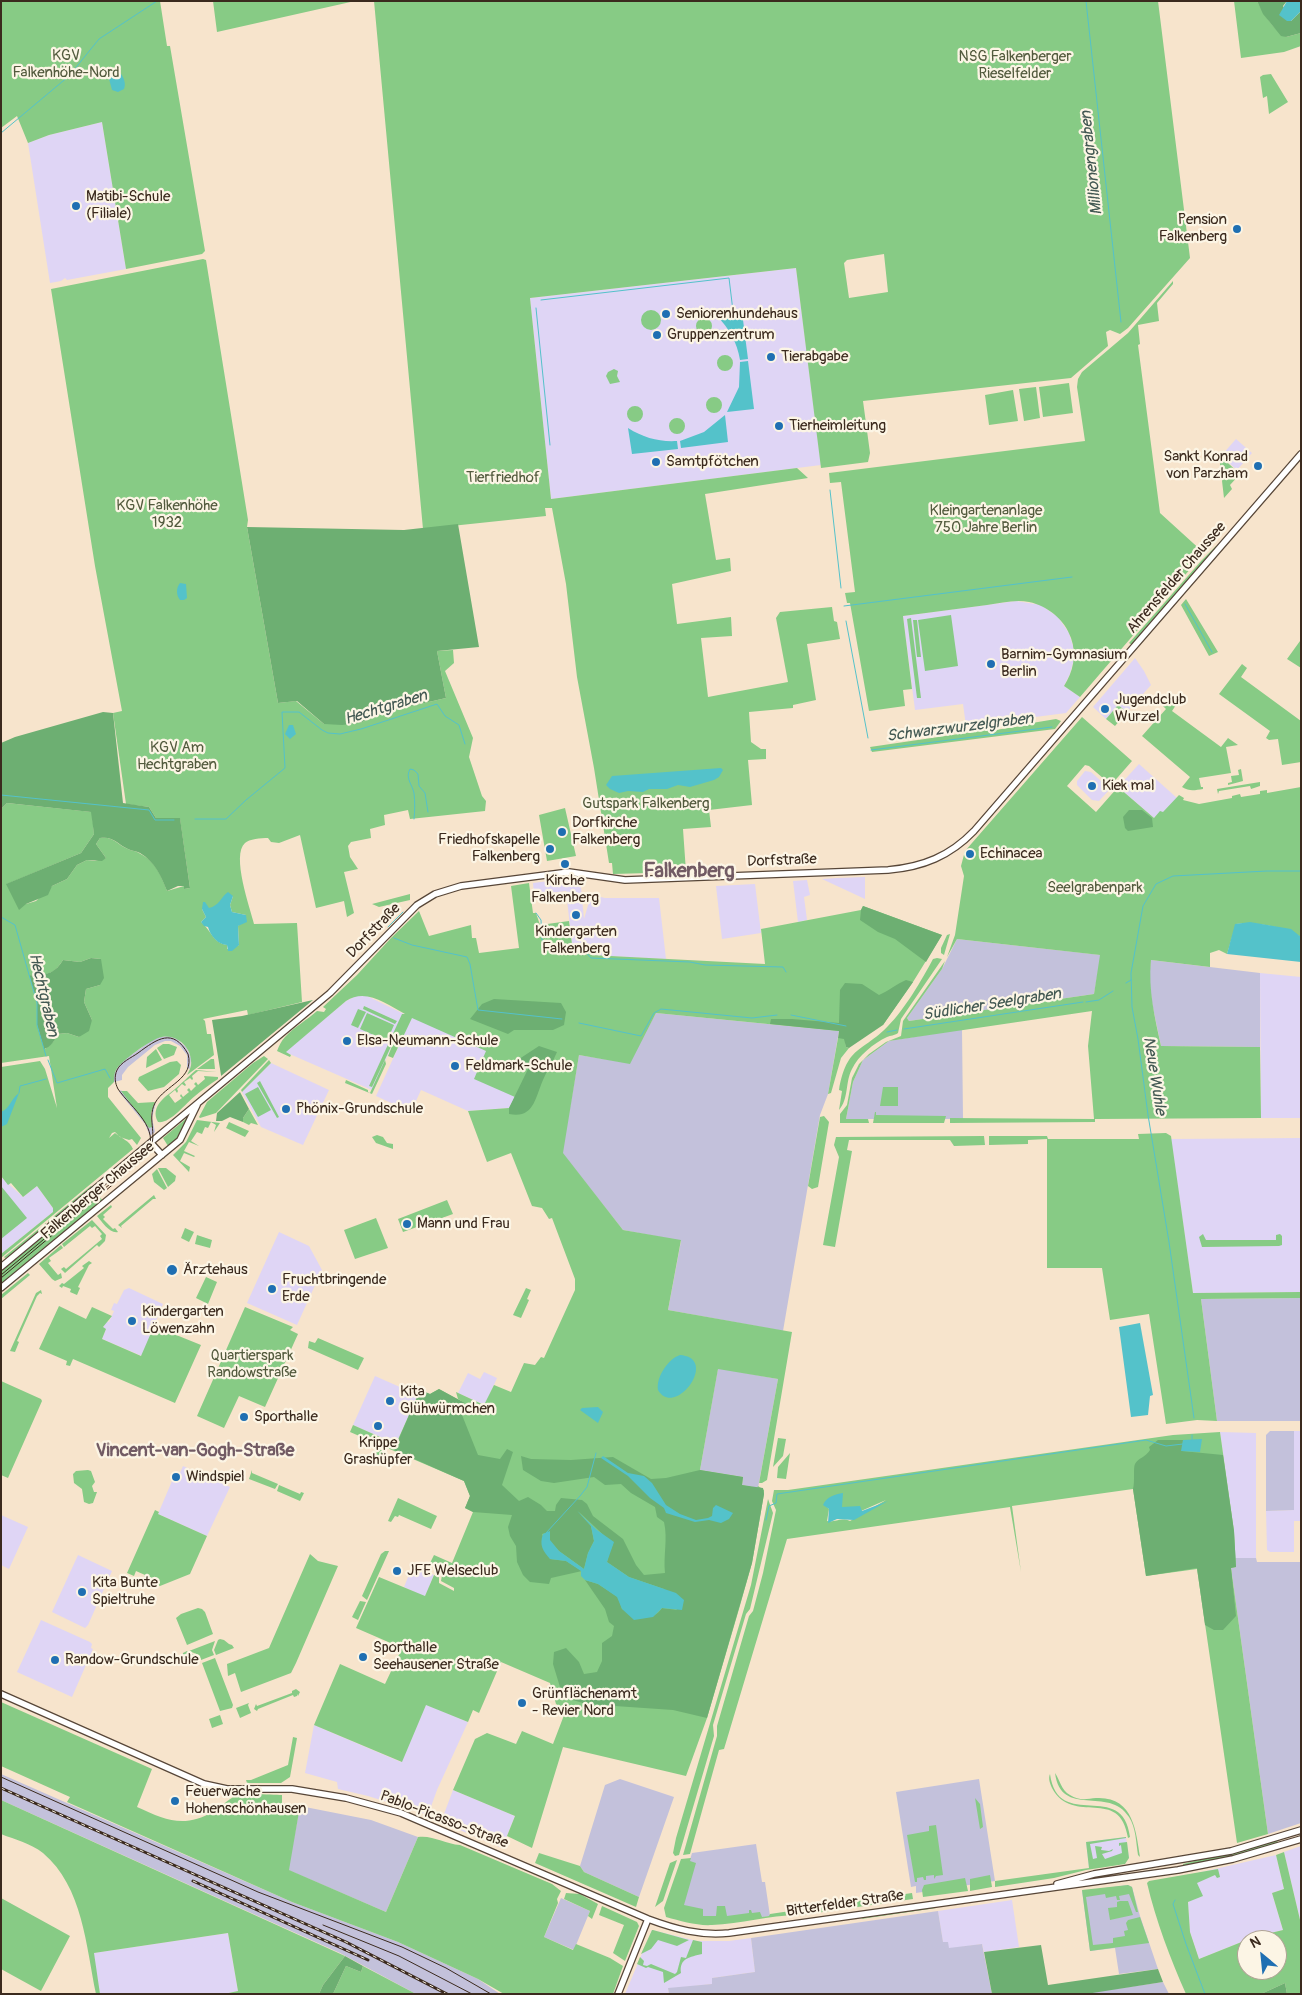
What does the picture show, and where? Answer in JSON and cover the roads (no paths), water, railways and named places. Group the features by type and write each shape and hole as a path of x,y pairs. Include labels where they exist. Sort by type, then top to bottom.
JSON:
{"main road":[{"name":"Ahrensfelder Chaussee","path":"952,851 974,831 1301,454"},
{"name":"Dorfstraße","path":"324,998 417,905 435,894 452,889 569,872 625,880 888,870 920,865 952,851"},
{"name":"Falkenberger Chaussee","path":"1,1266 324,998"},
{"name":"Falkenberger Chaussee","path":"1,1288 180,1140 198,1103"},
{"path":"151,1142 162,1155"},
{"name":"Pablo-Picasso-Straße","path":"1,1694 204,1784 227,1789 292,1789 346,1798 401,1813 648,1919"},
{"name":"Bitterfelder Straße","path":"1047,1887 1094,1874 1231,1851 1301,1830"},
{"name":"Bitterfelder Straße","path":"648,1919 687,1931 719,1934 1218,1863 1301,1839"},
{"path":"618,1994 648,1919"}],"water":[{"path":"1287,1 1301,1 1301,11 1291,21 1287,21 1279,15"},
{"path":"116,69 122,75 125,83 124,89 118,92 112,90 108,75"},
{"path":"742,312 748,359 740,360 732,336 716,315"},
{"path":"748,361 754,409 727,412 739,387 740,362"},
{"path":"725,415 728,442 681,448 680,441 704,432"},
{"path":"628,428 652,439 677,441 678,449 632,454"},
{"path":"180,583 186,584 187,598 184,600 180,600 177,594"},
{"path":"289,725 293,725 296,734 290,739 285,734"},
{"path":"721,768 723,770 719,777 690,787 678,785 667,789 619,793 606,785 612,776"},
{"path":"228,892 233,896 230,905 232,912 246,915 247,922 238,926 239,945 232,951 228,951 227,945 215,939 208,927 204,926 201,922 206,917 202,909 203,902 209,908 212,907"},
{"path":"1250,922 1291,929 1301,937 1301,962 1227,954 1235,924"},
{"path":"19,1093 7,1124 1,1127 1,1112"},
{"path":"1140,1323 1153,1395 1150,1396 1148,1415 1131,1417 1119,1327"},
{"path":"680,1355 691,1359 696,1366 695,1375 690,1385 683,1392 674,1397 665,1397 658,1390 661,1374 671,1360"},
{"path":"598,1407 603,1412 598,1423 580,1410 582,1408"},
{"path":"1202,1439 1200,1452 1181,1451 1183,1440"},
{"path":"603,1456 628,1473 644,1476 652,1483 666,1505 680,1514 696,1520 708,1518 712,1516 713,1508 716,1505 733,1513 729,1519 721,1523 709,1520 695,1522 666,1513 664,1508 650,1498 628,1476 601,1458"},
{"path":"843,1493 842,1507 860,1506 862,1511 888,1501 854,1520 837,1519 828,1523 829,1509 823,1505 831,1496"},
{"path":"577,1511 597,1530 614,1542 607,1562 629,1577 676,1593 684,1600 682,1610 662,1608 653,1617 634,1620 622,1609 617,1597 598,1584 585,1580 581,1576 581,1571 566,1561 550,1559 541,1541 543,1534 550,1531 550,1540 559,1551 584,1569 588,1553 594,1541 591,1526"}],"waterway":[{"path":"1,133 69,76 99,39 157,1"},
{"name":"Millionengraben","path":"1086,1 1121,322"},
{"path":"541,300 729,278 733,311"},
{"path":"536,308 550,445"},
{"path":"830,490 841,588"},
{"path":"844,606 1072,577"},
{"name":"Millionengraben","path":"1185,604 1212,652"},
{"path":"846,621 868,738"},
{"name":"Hechtgraben","path":"195,819 226,819 285,768 282,712 299,712 322,730 328,733 340,734 437,704 445,716 459,725 465,744"},
{"name":"Schwarzwurzelgraben","path":"871,750 1052,727"},
{"path":"414,819 414,793 408,775 410,769 418,774 419,786 425,793 428,812"},
{"name":"Hechtgraben","path":"1,795 149,810 155,820 174,820"},
{"name":"Neue Wuhle","path":"1194,1418 1169,1242 1132,1007 1131,973 1143,906 1156,884 1173,876 1301,871"},
{"path":"388,927 403,912"},
{"path":"536,913 541,920 542,940 557,947 582,948 591,958 690,962 705,965 783,967 786,972"},
{"name":"Hechtgraben","path":"1,917 15,925 37,1003 37,1025 46,1056"},
{"path":"394,938 412,945 467,957 470,964 478,1010 562,1019"},
{"name":"Neue Wuhle","path":"1126,983 1131,980"},
{"name":"Südlicher Seelgraben","path":"1086,1002 1099,1000 1113,991"},
{"name":"Südlicher Seelgraben","path":"904,1029 1083,1002"},
{"name":"Südlicher Seelgraben","path":"579,1023 641,1036 654,1013 661,1009 752,1018 777,1015"},
{"name":"Südlicher Seelgraben","path":"791,1015 846,1026"},
{"name":"Südlicher Seelgraben","path":"887,1032 897,1030"},
{"path":"48,1060 57,1083 105,1069 110,1078"},
{"path":"19,1093 20,1086 46,1079"},
{"path":"1192,1435 1192,1440"},
{"path":"766,1520 769,1506 776,1503 777,1494 1146,1440 1166,1446 1183,1444"},
{"path":"546,1533 587,1487 596,1453"},
{"path":"1175,1900 1173,1904 1205,1994"}],"tram line":[{"path":"1,1275 146,1154 150,1145 148,1127 118,1089 115,1080 116,1073 124,1062 152,1043 164,1038 177,1040 188,1054 189,1063 183,1076 165,1091 155,1103 152,1116 153,1135 151,1148 147,1156 1,1278"},
{"path":"1,1777 258,1892 402,1947 446,1968 491,1994"},
{"path":"323,1925 399,1956 472,1994"}],"railway":[{"path":"1,1788 346,1942 447,1994"},
{"path":"193,1881 368,1960"}],"place":[{"name":"Matibi-Schule (Filiale)","path":"76,206"},
{"name":"Pension Falkenberg","path":"1237,229"},
{"name":"Seniorenhundehaus","path":"666,314"},
{"name":"Gruppenzentrum","path":"657,335"},
{"name":"Tierabgabe","path":"771,357"},
{"name":"Tierheimleitung","path":"779,426"},
{"name":"Samtpfötchen","path":"656,462"},
{"name":"Sankt Konrad von Parzham","path":"1258,466"},
{"name":"Barnim-Gymnasium Berlin","path":"991,664"},
{"name":"Jugendclub Wurzel","path":"1105,709"},
{"name":"Kiek mal","path":"1092,786"},
{"name":"Dorfkirche Falkenberg","path":"562,832"},
{"name":"Friedhofskapelle Falkenberg","path":"550,849"},
{"name":"Echinacea","path":"970,854"},
{"name":"Kirche Falkenberg","path":"565,864"},
{"name":"Kindergarten Falkenberg","path":"576,915"},
{"name":"Elsa-Neumann-Schule","path":"347,1041"},
{"name":"Feldmark-Schule","path":"455,1066"},
{"name":"Phönix-Grundschule","path":"286,1109"},
{"name":"Mann und Frau","path":"407,1224"},
{"name":"Ärztehaus","path":"172,1270"},
{"name":"Fruchtbringende Erde","path":"272,1289"},
{"name":"Kindergarten Löwenzahn","path":"132,1321"},
{"name":"Kita Glühwürmchen","path":"390,1401"},
{"name":"Sporthalle","path":"244,1417"},
{"name":"Krippe Grashüpfer","path":"378,1426"},
{"name":"Windspiel","path":"176,1477"},
{"name":"JFE Welseclub","path":"397,1571"},
{"name":"Kita Bunte Spieltruhe","path":"82,1592"},
{"name":"Sporthalle Seehausener Straße","path":"363,1657"},
{"name":"Randow-Grundschule","path":"55,1660"},
{"name":"Grünflächenamt - Revier Nord","path":"522,1703"},
{"name":"Feuerwache Hohenschönhausen","path":"175,1801"}],"district":[{"name":"Falkenberg","path":"689,872"},
{"name":"Vincent-van-Gogh-Straße","path":"195,1451"}],"park label":[{"name":"KGV Falkenhöhe-Nord","path":"66,64"},
{"name":"NSG Falkenberger Rieselfelder","path":"1015,66"},
{"name":"Tierfriedhof","path":"503,478"},
{"name":"KGV Falkenhöhe 1932","path":"167,514"},
{"name":"Kleingartenanlage 750 Jahre Berlin","path":"986,520"},
{"name":"KGV Am Hechtgraben","path":"177,756"},
{"name":"Gutspark Falkenberg","path":"646,804"},
{"name":"Seelgrabenpark","path":"1095,888"},
{"name":"Quartierspark Randowstraße","path":"252,1364"}]}
